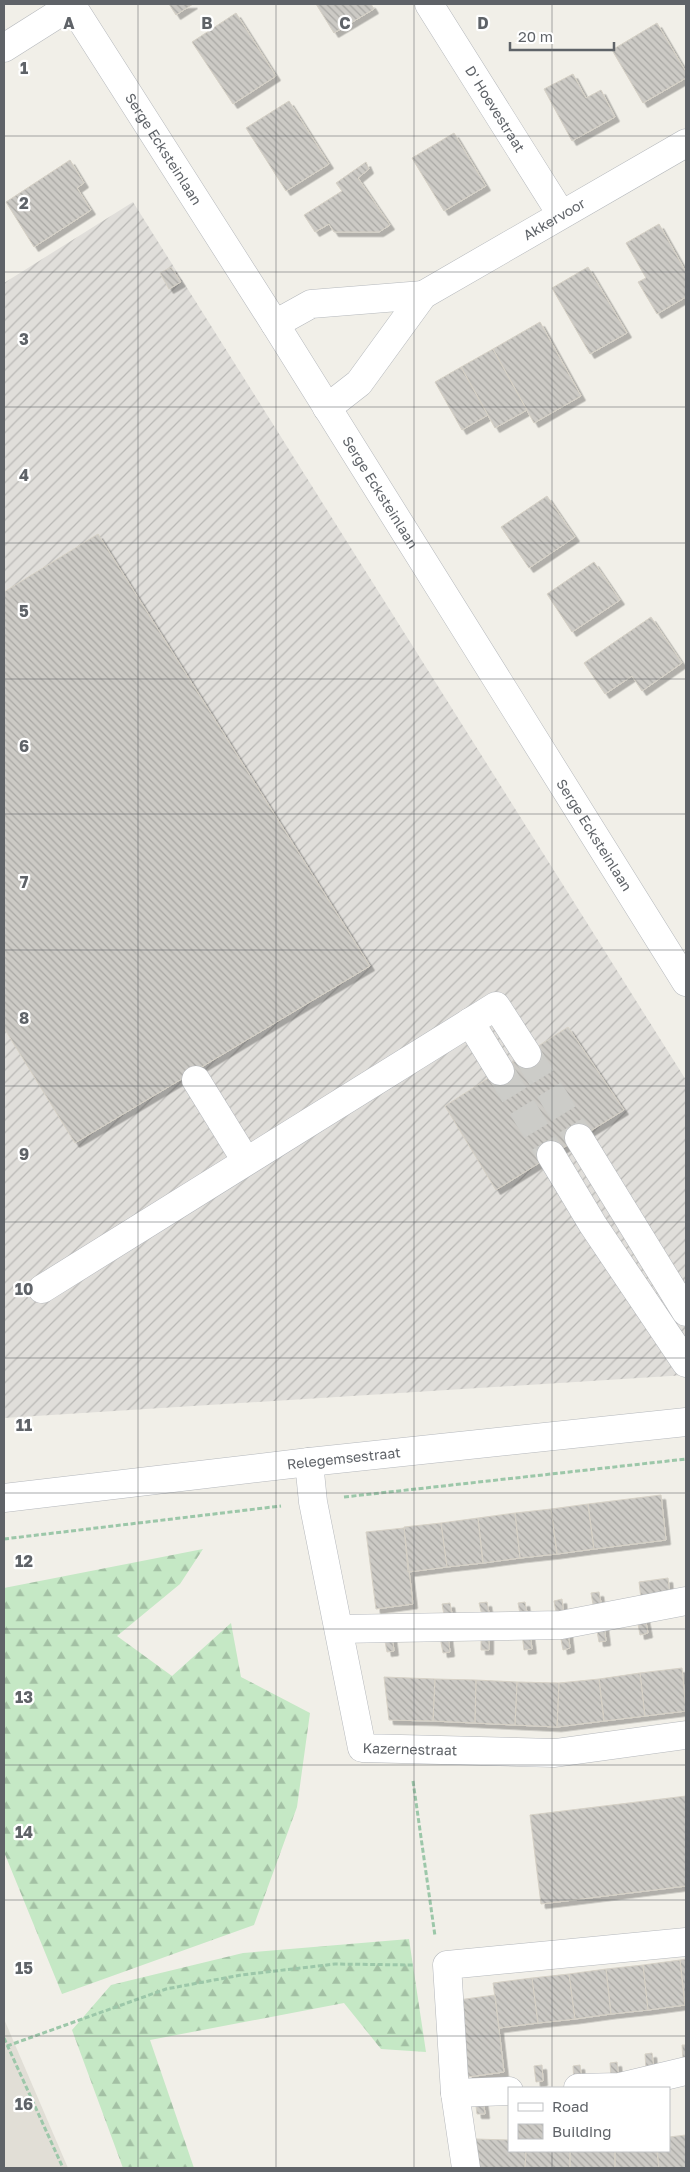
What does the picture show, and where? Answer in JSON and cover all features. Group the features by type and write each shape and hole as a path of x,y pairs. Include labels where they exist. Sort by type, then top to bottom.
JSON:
{"street":[{"path":"4,48 72,4"},
{"name":"Serge Ecksteinlaan","path":"72,4 275,324 686,982"},
{"name":"D' Hoevestraat","path":"429,4 561,214"},
{"name":"Akkervoor","path":"327,408 359,383 423,295 686,143"},
{"name":"Akkervoor","path":"275,324 311,304 423,295"},
{"path":"42,1289 496,1006 527,1054"},
{"path":"470,1022 500,1071"},
{"path":"196,1080 246,1161"},
{"path":"579,1138 686,1312"},
{"path":"551,1155 593,1226 686,1363"},
{"name":"Relegemsestraat","path":"4,1498 308,1462 686,1422"},
{"name":"Kazernestraat","path":"308,1462 313,1502 362,1748 555,1754 686,1735"},
{"path":"338,1629 561,1625 686,1601"},
{"path":"466,2168 455,2093 447,1965 686,1942"},
{"path":"618,2087 686,2071"},
{"path":"455,2093 508,2091"}],"path":[{"path":"7,2046 166,1989 241,1975 335,1964 447,1965 436,1938 409,1749"},
{"path":"4,2038 63,2168"}],"shaded area":[{"path":"133,202 686,1080 686,1375 4,1418 4,283"},
{"path":"4,2019 68,2168 4,2168"}],"green space":[{"path":"203,1549 180,1584 117,1636 172,1676 231,1623 241,1677 310,1713 297,1807 254,1925 62,1994 4,1852 4,1588"},
{"path":"409,1939 426,2052 381,2049 344,2003 150,2040 194,2168 123,2168 72,2030 111,1985 243,1953"}],"building":[{"path":"169,4 193,4 176,15"},
{"path":"316,4 371,4 374,9 334,33"},
{"path":"236,13 276,76 233,104 192,42"},
{"path":"657,23 686,72 686,78 643,103 612,50"},
{"path":"573,74 586,98 601,90 615,117 572,141 544,89"},
{"path":"289,101 329,164 286,191 246,128"},
{"path":"454,133 486,186 444,211 412,158"},
{"path":"70,160 84,183 77,188 91,210 34,247 6,202"},
{"path":"366,162 369,169 358,178 390,225 379,232 334,232 329,224 315,232 304,215 342,191 336,183"},
{"path":"659,224 686,272 686,297 657,314 638,282 646,278 626,243"},
{"path":"171,267 181,282 169,289 160,273"},
{"path":"588,267 627,333 590,354 552,288"},
{"path":"540,322 581,396 534,423 493,349"},
{"path":"493,349 527,410 495,428 461,367"},
{"path":"461,367 488,415 462,430 435,382"},
{"path":"547,496 575,537 529,568 501,527"},
{"path":"98,534 370,966 75,1143 4,1028 4,592"},
{"path":"594,562 620,600 572,632 547,594"},
{"path":"651,617 682,663 642,691 632,676 605,694 584,663"},
{"path":"568,1027 624,1110 496,1190 445,1106"},
{"path":"661,1495 666,1540 594,1549 588,1504"},
{"path":"588,1504 594,1549 557,1554 551,1509"},
{"path":"551,1509 557,1554 520,1558 515,1513"},
{"path":"515,1513 520,1558 483,1563 478,1518"},
{"path":"478,1518 483,1563 447,1567 441,1523"},
{"path":"441,1523 447,1567 408,1572 404,1527"},
{"path":"404,1528 413,1604 376,1609 366,1532"},
{"path":"668,1578 670,1595 641,1599 639,1582"},
{"path":"599,1592 602,1608 594,1610 591,1593"},
{"path":"562,1599 564,1616 557,1617 554,1601"},
{"path":"487,1602 490,1618 483,1619 479,1603"},
{"path":"525,1602 528,1618 521,1619 518,1603"},
{"path":"450,1603 453,1619 445,1620 442,1604"},
{"path":"645,1617 648,1633 640,1635 637,1619"},
{"path":"604,1625 606,1641 599,1642 596,1626"},
{"path":"568,1632 570,1648 563,1650 560,1634"},
{"path":"530,1633 532,1649 524,1650 522,1634"},
{"path":"481,1634 489,1634 489,1650 481,1650"},
{"path":"392,1635 394,1651 387,1652 384,1636"},
{"path":"448,1635 450,1652 443,1653 440,1637"},
{"path":"682,1668 686,1711 645,1716 640,1673"},
{"path":"640,1673 645,1716 604,1721 599,1679"},
{"path":"384,1677 435,1679 433,1721 389,1720"},
{"path":"435,1679 476,1680 475,1723 433,1721"},
{"path":"599,1679 604,1721 557,1727 559,1683"},
{"path":"476,1680 517,1682 515,1725 475,1723"},
{"path":"517,1682 559,1683 557,1727 515,1725"},
{"path":"686,1796 686,1886 541,1904 530,1815"},
{"path":"686,1959 686,2005 685,2005 680,1960"},
{"path":"680,1960 685,2005 648,2010 643,1965"},
{"path":"643,1965 648,2010 611,2014 606,1969"},
{"path":"606,1969 611,2014 575,2019 569,1974"},
{"path":"569,1974 575,2019 538,2023 532,1978"},
{"path":"532,1978 538,2023 499,2028 493,1983"},
{"path":"495,1995 504,2072 468,2077 458,2000"},
{"path":"682,2045 686,2045 686,2061 683,2061"},
{"path":"652,2053 654,2069 646,2070 645,2054"},
{"path":"617,2062 619,2079 611,2079 610,2063"},
{"path":"542,2065 543,2081 536,2082 534,2066"},
{"path":"580,2065 582,2081 574,2082 573,2066"},
{"path":"483,2097 485,2114 477,2114 475,2098"},
{"path":"686,2135 686,2168 659,2168 657,2152 670,2152 670,2137"},
{"path":"476,2139 508,2140 508,2152 526,2152 525,2168 479,2168"},
{"path":"526,2152 570,2152 570,2168 525,2168"},
{"path":"570,2152 615,2152 615,2168 570,2168"},
{"path":"615,2152 657,2152 659,2168 615,2168"}],"tunnel":[{"path":"527,1054 579,1138"},
{"path":"500,1071 551,1155"}]}
